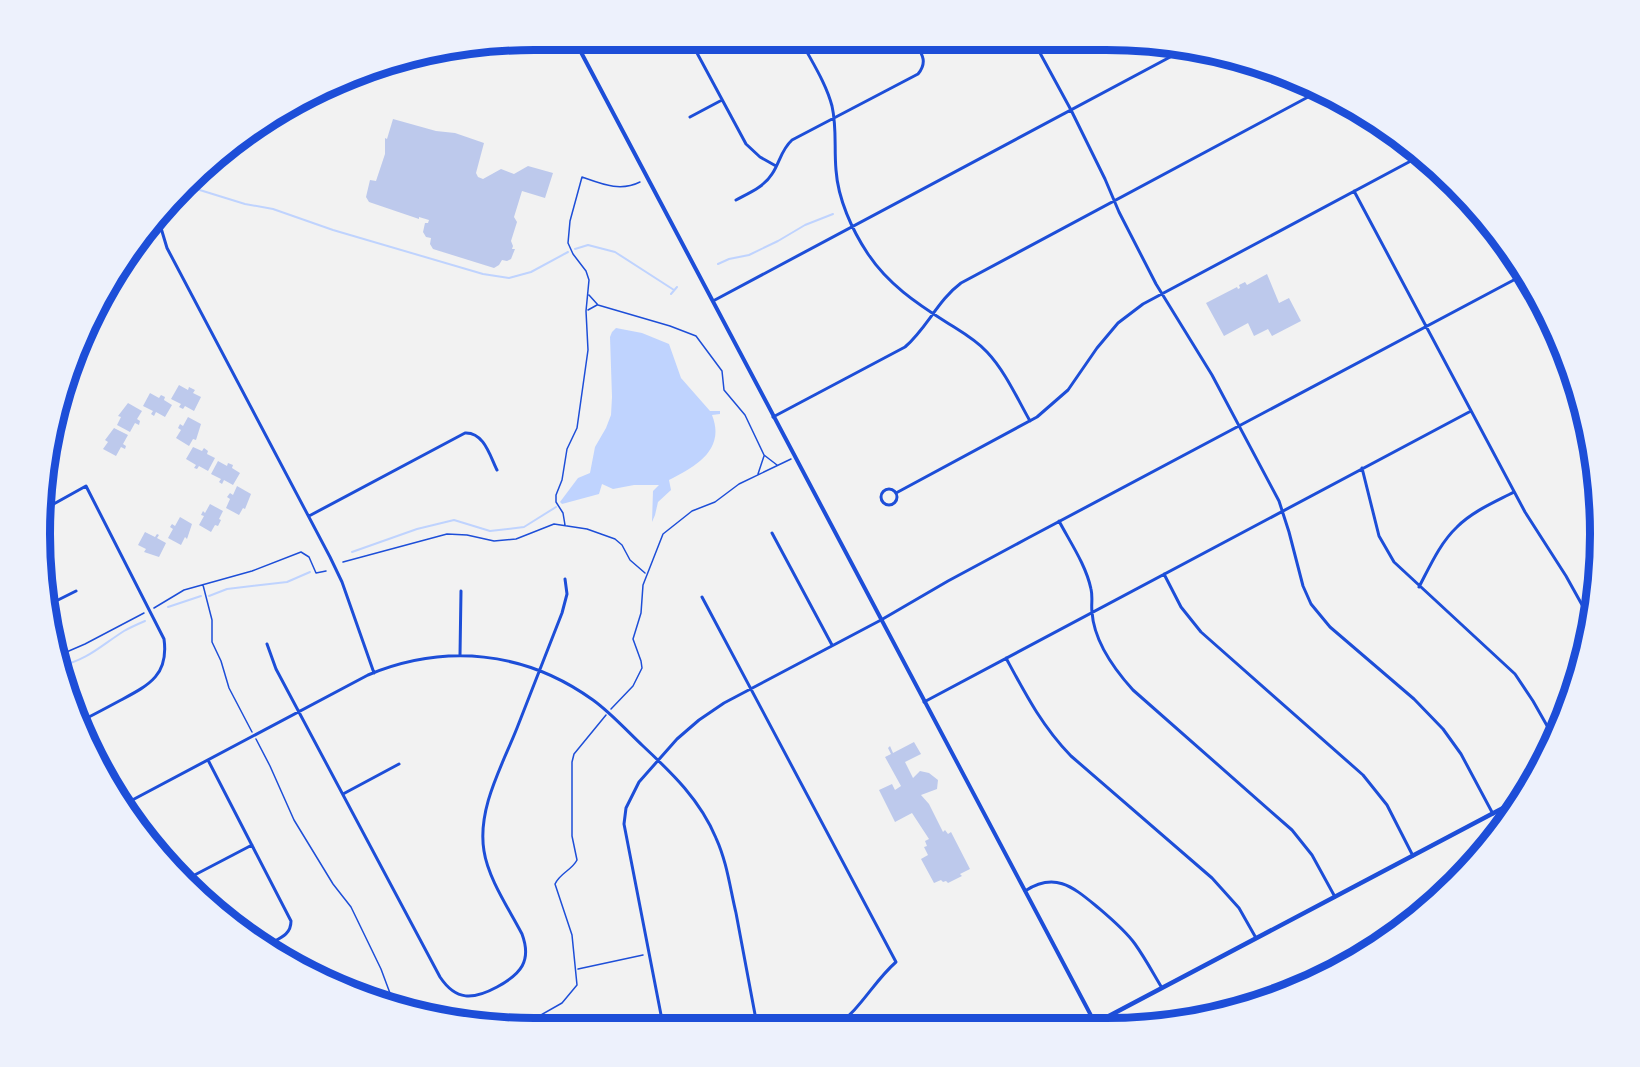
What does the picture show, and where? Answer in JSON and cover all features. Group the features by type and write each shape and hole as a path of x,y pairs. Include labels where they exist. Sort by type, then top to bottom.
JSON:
{"main road":[{"path":"1105,1018 1505,807"}],"street":[{"path":"580,50 1092,1018"},
{"path":"695,50 750,150 776,166"},
{"path":"806,50 825,87 835,118 838,184 846,211 867,252 887,278 912,299 986,351 1000,368 1030,421"},
{"path":"736,200 765,182 785,147 792,140 918,74 923,66 923,55 920,50"},
{"path":"1038,50 1071,110 1162,293 1196,348 1283,511 1303,586 1311,604 1323,620 1429,713 1443,729 1461,754 1493,814"},
{"path":"712,302 1174,55"},
{"path":"773,417 905,347 918,336 950,292 961,283 1312,95"},
{"path":"690,117 722,100"},
{"path":"896,493 1030,421 1057,401 1068,390 1097,348 1118,323 1143,304 1413,160"},
{"path":"1354,191 1514,492 1584,609"},
{"path":"161,225 163,238 175,263 342,582 374,673"},
{"path":"662,1018 624,832 626,808 639,782 677,740 699,720 750,688 881,620 1059,521 1517,278"},
{"path":"924,702 1471,411"},
{"path":"309,516 465,433 471,433 481,440 497,470"},
{"path":"1362,468 1379,536 1394,562 1515,674 1549,729"},
{"path":"51,506 86,486 162,632 166,648 162,667 143,688 86,718"},
{"path":"886,489 896,493 897,500 893,505 884,504 881,500 882,493 886,489"},
{"path":"1419,587 1443,544 1455,528 1479,511 1514,492"},
{"path":"1059,521 1086,572 1091,590 1092,612 1100,643 1123,680 1292,830 1312,855 1335,897"},
{"path":"772,533 832,646"},
{"path":"1164,574 1181,607 1201,632 1364,775 1387,805 1413,856"},
{"path":"267,644 276,669 440,977 451,990 465,996 483,994 511,979 521,969 526,952 522,934 485,859 484,825 492,790 562,613 567,594 565,579"},
{"path":"55,602 76,591"},
{"path":"460,655 461,591"},
{"path":"702,597 896,962 874,985 856,1010 846,1018"},
{"path":"130,801 374,673 408,661 460,655 494,658 554,676 575,688 608,713 659,761 699,805 718,841 726,868 756,1018"},
{"path":"1006,658 1033,708 1054,738 1071,756 1212,878 1239,908 1256,938"},
{"path":"208,760 291,921 287,934 273,942"},
{"path":"343,795 399,764"},
{"path":"192,877 252,845"},
{"path":"1025,891 1040,883 1049,882 1066,884 1080,892 1117,924 1134,943 1162,988"}],"path":[{"path":"565,525 563,513 556,502 556,495 562,480 567,449 580,416 588,350 586,311 590,286 586,271 568,243 570,221 582,177 617,188 640,182"},
{"path":"588,295 598,305 696,336 722,371 724,390 745,415 764,455 778,466"},
{"path":"586,311 598,305"},
{"path":"757,475 764,455"},
{"path":"536,1018 562,1003 574,991 578,981 569,922 555,884 559,877 574,866 578,860 573,836 572,762 574,754 633,686 642,669 633,639 641,613 643,585 654,560 659,540 671,526 692,511 715,502 739,484 794,457"},
{"path":"343,562 447,534 466,535 494,541 516,539 554,524 587,528 615,539 622,545 630,560 646,574"},
{"path":"65,653 118,628 184,590 252,571 301,552 309,557 316,573 326,571"},
{"path":"203,585 212,620 212,642 221,661 229,688 270,766 294,820 333,884 351,907 381,969 391,996"},
{"path":"577,969 641,957 648,953"}],"water":[{"path":"616,328 642,333 669,344 681,378 710,411 720,411 720,414 712,415 715,438 711,448 698,463 669,480 671,490 658,502 652,522 653,491 659,485 634,485 613,489 602,484 599,494 562,504 560,502 578,478 590,473 595,447 611,415 610,337"}],"building":[{"path":"393,119 436,131 455,133 484,143 476,173 483,179 501,169 514,174 528,166 553,173 545,198 522,191 514,217 517,222 511,241 512,249 515,249 511,259 502,260 494,268 433,249 430,244 431,238 426,237 423,232 425,223 429,220 419,217 419,219 369,202 366,197 370,180 376,181 385,154 385,138 387,139"},
{"path":"1267,274 1279,303 1289,298 1301,321 1272,336 1268,329 1254,336 1248,323 1224,336 1206,303 1237,287 1240,288 1239,285 1245,282 1247,285"},
{"path":"179,385 188,390 189,387 195,390 193,393 201,397 194,411 185,406 183,409 179,407 181,404 171,399"},
{"path":"150,393 159,398 161,395 165,397 164,400 172,405 165,417 156,412 154,416 151,414 153,411 143,406"},
{"path":"128,403 142,411 137,419 140,421 139,425 135,423 130,432 117,425 121,417 118,416"},
{"path":"188,417 201,424 196,440 193,439 189,446 176,438 181,430 178,428 180,424 183,426"},
{"path":"114,428 128,435 123,444 126,446 125,449 121,447 116,456 103,449 108,442 105,440"},
{"path":"193,447 202,451 204,448 208,451 207,454 215,458 208,471 199,466 197,469 194,468 196,465 186,459"},
{"path":"218,461 227,466 228,463 233,465 232,468 240,473 233,485 224,480 222,484 219,482 221,479 211,474"},
{"path":"237,486 251,494 245,509 243,508 239,515 226,508 230,499 227,497 230,493 233,495"},
{"path":"210,504 223,511 218,526 215,525 211,532 199,525 204,516 201,515 203,511 205,513"},
{"path":"180,517 192,524 187,539 185,537 181,545 168,538 173,529 170,527 172,524 175,526"},
{"path":"145,532 155,537 159,535 157,538 166,543 159,557 144,552 146,549 138,545"},
{"path":"914,742 921,754 905,762 913,778 920,771 929,773 938,780 937,789 921,795 929,804 943,832 945,830 948,834 951,832 970,869 948,883 941,880 934,883 921,859 928,855 924,847 927,846 925,841 929,839 912,813 895,822 879,790 892,784 895,790 901,786 885,757 891,754 888,748 890,746 893,753"}],"waterway":[{"path":"194,188 245,204 273,209 333,230 483,274 509,278 531,272 568,252"},
{"path":"718,264 749,255 805,225 833,214"},
{"path":"575,249 588,245 615,252 674,290"},
{"path":"671,294 677,287"},
{"path":"352,552 417,529 454,520 490,531 524,527 556,507"},
{"path":"209,596 227,589 287,582 310,572"},
{"path":"168,607 201,596"},
{"path":"68,664 145,621"}]}
